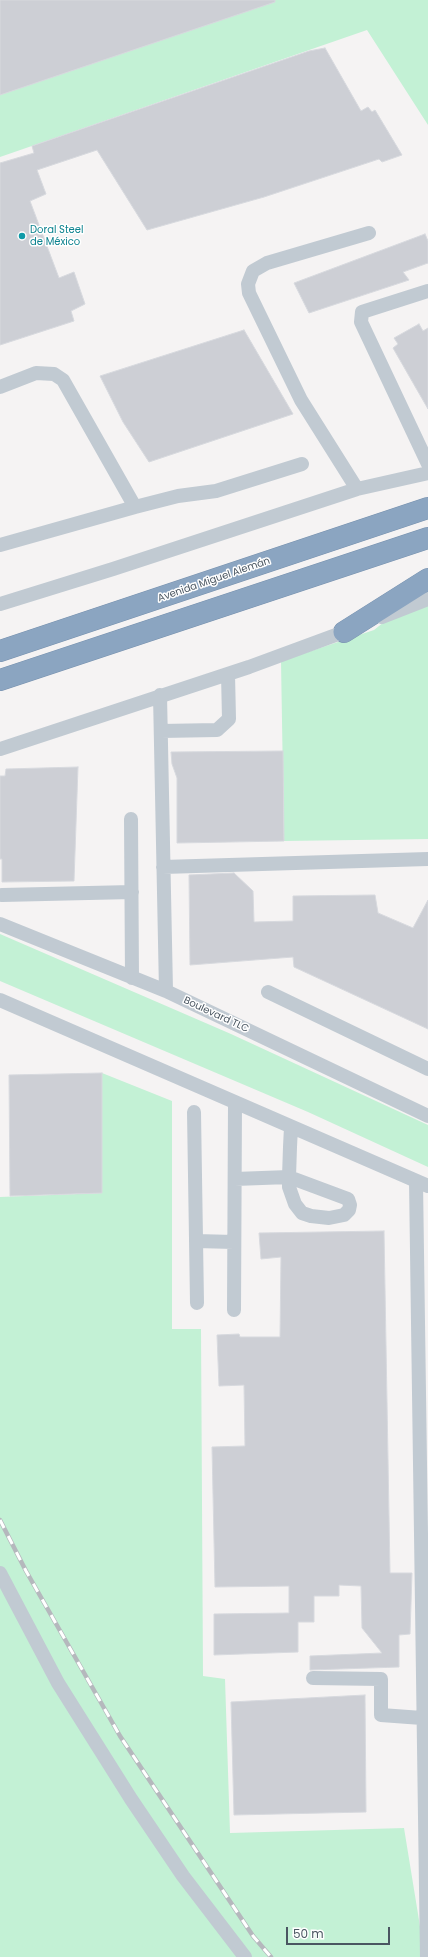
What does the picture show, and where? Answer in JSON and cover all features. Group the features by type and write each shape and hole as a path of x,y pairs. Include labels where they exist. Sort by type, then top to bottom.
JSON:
{"highway":[{"name":"Avenida Miguel Alemán","path":"0,651 428,508"},
{"path":"0,680 428,538"},
{"path":"344,632 428,579"}],"street":[{"path":"357,489 301,400 249,293 248,284 253,271 267,263 369,233"},
{"path":"428,291 362,312 361,322 428,464"},
{"path":"0,387 36,373 54,374 63,380 135,507"},
{"path":"0,545 178,496 216,491 302,464"},
{"path":"0,604 113,569 357,489 428,472"},
{"path":"0,749 228,674 344,632 428,599"},
{"path":"160,731 217,730 229,720 228,674"},
{"path":"160,696 166,992"},
{"path":"131,819 132,978"},
{"path":"164,868 428,859"},
{"path":"2,895 132,892"},
{"name":"Boulevard TLC","path":"0,924 166,992 428,1116"},
{"path":"268,992 428,1068"},
{"path":"0,1000 422,1183 424,1574 422,1718 427,1957"},
{"path":"234,1310 235,1103"},
{"path":"194,1112 197,1303"},
{"path":"235,1179 289,1177 291,1127"},
{"path":"196,1241 234,1242"},
{"path":"0,1573 58,1683 131,1799 183,1876 245,1957"},
{"path":"313,1678 381,1679 381,1715 422,1718"}],"green space":[{"path":"0,0 428,0 428,125 367,30 0,157"},
{"path":"428,587 428,839 284,841 281,661 374,630"},
{"path":"0,934 231,1034 428,1125 428,1167 308,1112 0,981"},
{"path":"102,1073 172,1101 172,1329 201,1329 203,1676 225,1679 230,1833 404,1828 425,1957 0,1957 0,1197 102,1193"}],"building":[{"path":"0,0 275,0 275,2 0,95"},
{"path":"325,48 361,111 368,107 372,112 375,110 402,155 382,162 379,159 264,197 147,230 97,150 37,170 46,194 30,201 59,278 74,272 85,304 71,311 74,321 0,345 0,163 34,153 32,146 309,51"},
{"path":"425,234 428,241 428,263 403,272 409,280 309,313 294,283"},
{"path":"419,324 423,331 428,328 428,409 393,348 398,344 394,338"},
{"path":"244,330 293,414 149,462 123,422 100,376"},
{"path":"283,751 284,841 177,843 177,778 172,764 171,752"},
{"path":"78,767 74,881 2,882 2,859 0,859 0,776 5,776 6,769"},
{"path":"234,873 253,891 254,922 293,921 293,896 375,895 378,913 413,928 428,900 428,1029 294,967 293,957 190,965 189,875"},
{"path":"102,1073 102,1193 10,1196 9,1075"},
{"path":"384,1231 390,1573 412,1573 410,1634 399,1635 399,1667 310,1670 310,1656 382,1653 362,1628 361,1586 339,1585 339,1596 314,1596 314,1622 298,1622 298,1652 214,1655 214,1614 289,1613 289,1586 215,1587 212,1447 245,1446 244,1385 219,1386 217,1335 239,1334 240,1337 280,1337 281,1257 261,1259 259,1233"},
{"path":"365,1695 366,1812 234,1815 231,1702"}],"railway":[{"path":"0,1520 26,1571 120,1736 253,1936 271,1957"}],"place":[{"name":"Doral Steel de México","path":"22,236"}]}
